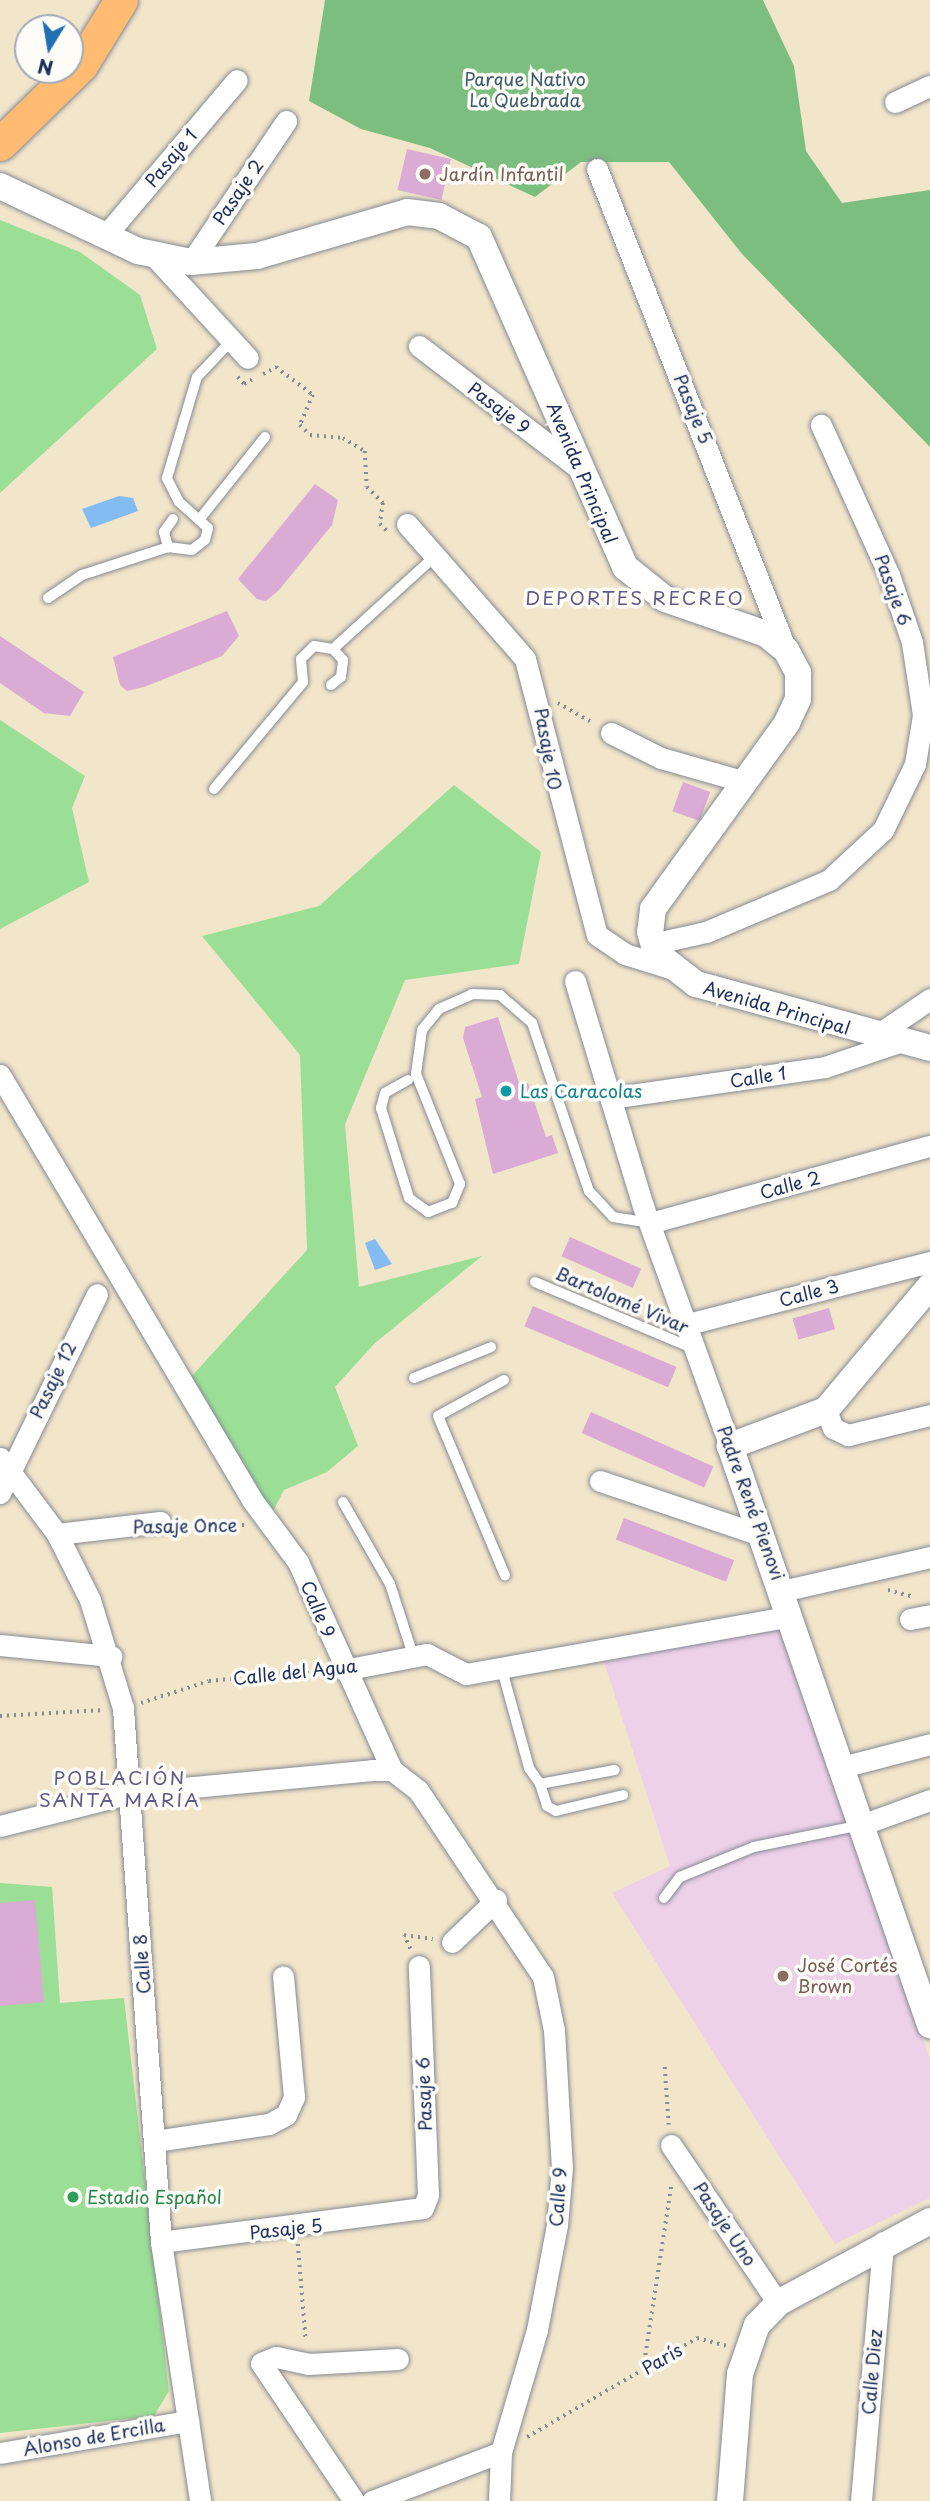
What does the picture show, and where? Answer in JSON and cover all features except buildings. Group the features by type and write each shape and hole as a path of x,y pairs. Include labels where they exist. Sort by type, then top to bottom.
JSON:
{"main road":[{"path":"0,144 81,65 121,0"}],"street":[{"name":"Pasaje 1","path":"105,236 237,80"},
{"path":"895,102 930,86"},
{"name":"Pasaje 2","path":"191,262 286,121"},
{"name":"Pasaje 5","path":"597,169 786,650"},
{"name":"Avenida Principal","path":"0,186 155,257 191,262 257,256 390,214 425,213 467,228 498,272 614,551 638,580 678,605 766,634 786,650"},
{"path":"155,257 225,347 248,358"},
{"name":"Pasaje 9","path":"418,346 580,469"},
{"name":"Pasaje 6","path":"652,944 706,932 829,880 883,830 915,764 923,715 912,642 889,575 821,425"},
{"name":"Pasaje 10","path":"407,524 426,562 525,659 539,692 555,794 597,935 625,954 670,968"},
{"path":"652,944 650,920 659,898 798,699 798,673 786,650"},
{"path":"611,733 661,758 742,781"},
{"name":"Avenida Principal","path":"652,944 670,968 696,984 930,1048"},
{"name":"Padre René Pienovi","path":"575,981 650,1223 786,1603 930,2025"},
{"name":"Calle 1","path":"610,1098 825,1067 890,1038 930,999"},
{"name":"Calle 9","path":"0,1076 272,1526 298,1562 344,1670 392,1770 418,1790 496,1900 543,1976 554,2030 562,2167 537,2330 501,2452 499,2501"},
{"name":"Calle 2","path":"650,1223 930,1146"},
{"name":"Calle 3","path":"688,1325 930,1262"},
{"path":"730,1446 826,1410 930,1286"},
{"name":"Pasaje 12","path":"7,1463 97,1294"},
{"path":"826,1410 833,1428 848,1435 930,1415"},
{"path":"0,1493 7,1463"},
{"name":"Calle 8","path":"7,1463 57,1534 111,1656 123,1708 161,2242 200,2501"},
{"path":"600,1481 760,1535"},
{"name":"Pasaje Once","path":"57,1534 160,1522"},
{"name":"Calle del Agua","path":"344,1670 412,1655 438,1656 460,1674 786,1603 876,1567 930,1558"},
{"path":"0,1645 111,1656"},
{"path":"842,1767 929,1744"},
{"path":"0,1826 130,1793 392,1770"},
{"path":"861,1825 930,1800"},
{"path":"452,1942 496,1900"},
{"name":"Pasaje 6","path":"411,2213 423,2208 428,2195 419,1966"},
{"path":"155,2141 269,2124 286,2115 294,2097 283,1976"},
{"name":"Pasaje Uno","path":"671,2145 778,2303"},
{"name":"Pasaje 5","path":"161,2242 411,2213"},
{"path":"730,2501 745,2352 757,2325 778,2303 883,2242 930,2221"},
{"name":"Calle Diez","path":"861,2501 883,2242"},
{"path":"354,2501 261,2371 267,2358 308,2364 398,2359"},
{"name":"Alonso de Ercilla","path":"0,2453 188,2421"},
{"path":"372,2501 501,2452"}],"lane":[{"path":"48,598 82,575 168,547 192,551 205,540 208,528 180,502 167,478 197,377 225,347"},
{"path":"199,520 265,438"},
{"path":"168,547 164,532 173,519"},
{"path":"333,649 426,562"},
{"path":"214,789 303,682 301,659 314,646 333,649 343,660 341,677 331,685"},
{"path":"408,1080 385,1093 381,1108 409,1198 428,1212 452,1203 460,1184 416,1074 422,1030 439,1010 472,994 500,995 532,1023 589,1191 613,1217 650,1223"},
{"name":"Bartolomé Vivar","path":"535,1282 696,1350"},
{"path":"414,1378 491,1347"},
{"path":"504,1380 438,1416 505,1575"},
{"path":"343,1502 390,1584 412,1655"},
{"path":"501,1666 529,1769 540,1784 547,1806 556,1811 623,1795"},
{"path":"540,1784 615,1770"},
{"path":"664,1898 680,1877 754,1847 861,1825"}],"path":[{"path":"225,347 244,384 276,367 313,395 300,425 310,435 343,439 365,451 367,487 383,503 380,524 426,562"},
{"path":"539,692 611,733"},
{"name":"Pasaje Once","path":"160,1522 272,1526"},
{"path":"876,1567 881,1588 919,1611"},
{"name":"Calle del Agua","path":"0,1716 123,1708 209,1681 344,1670"},
{"path":"643,2369 671,2214 671,2145 665,2067"},
{"path":"296,2228 308,2364"},
{"name":"París","path":"501,2452 697,2338 745,2352"}],"shaded area":[{"name":"José Cortés Brown","path":"781,1620 930,2059 930,2198 835,2244 612,1893 670,1866 604,1662"}],"green space":[{"name":"Parque Nativo La Quebrada","path":"325,0 763,0 794,66 806,151 842,203 930,190 930,447 742,254 669,162 581,162 535,197 430,148 361,129 309,101"},
{"path":"0,220 80,252 140,295 157,349 0,493"},
{"path":"0,720 85,776 72,808 89,882 0,929"},
{"path":"454,785 541,852 519,964 405,980 345,1124 359,1287 482,1256 375,1343 335,1387 358,1446 327,1472 284,1490 270,1517 190,1378 307,1250 300,1055 202,936 319,906"},
{"name":"Estadio Español","path":"0,1883 52,1887 60,2003 124,1998 169,2391 154,2416 0,2433"}],"water":[{"path":"119,496 133,498 138,511 91,528 82,509"},
{"path":"375,1239 392,1264 375,1270 365,1243"}],"place":[{"name":"Jardín Infantil","path":"425,174"},
{"name":"Las Caracolas","path":"506,1091"},
{"name":"José Cortés Brown","path":"783,1976"},
{"name":"Estadio Español","path":"73,2197"}],"district":[{"name":"DEPORTES RECREO","path":"635,598"},
{"name":"POBLACIÓN SANTA MARÍA","path":"120,1789"}]}
